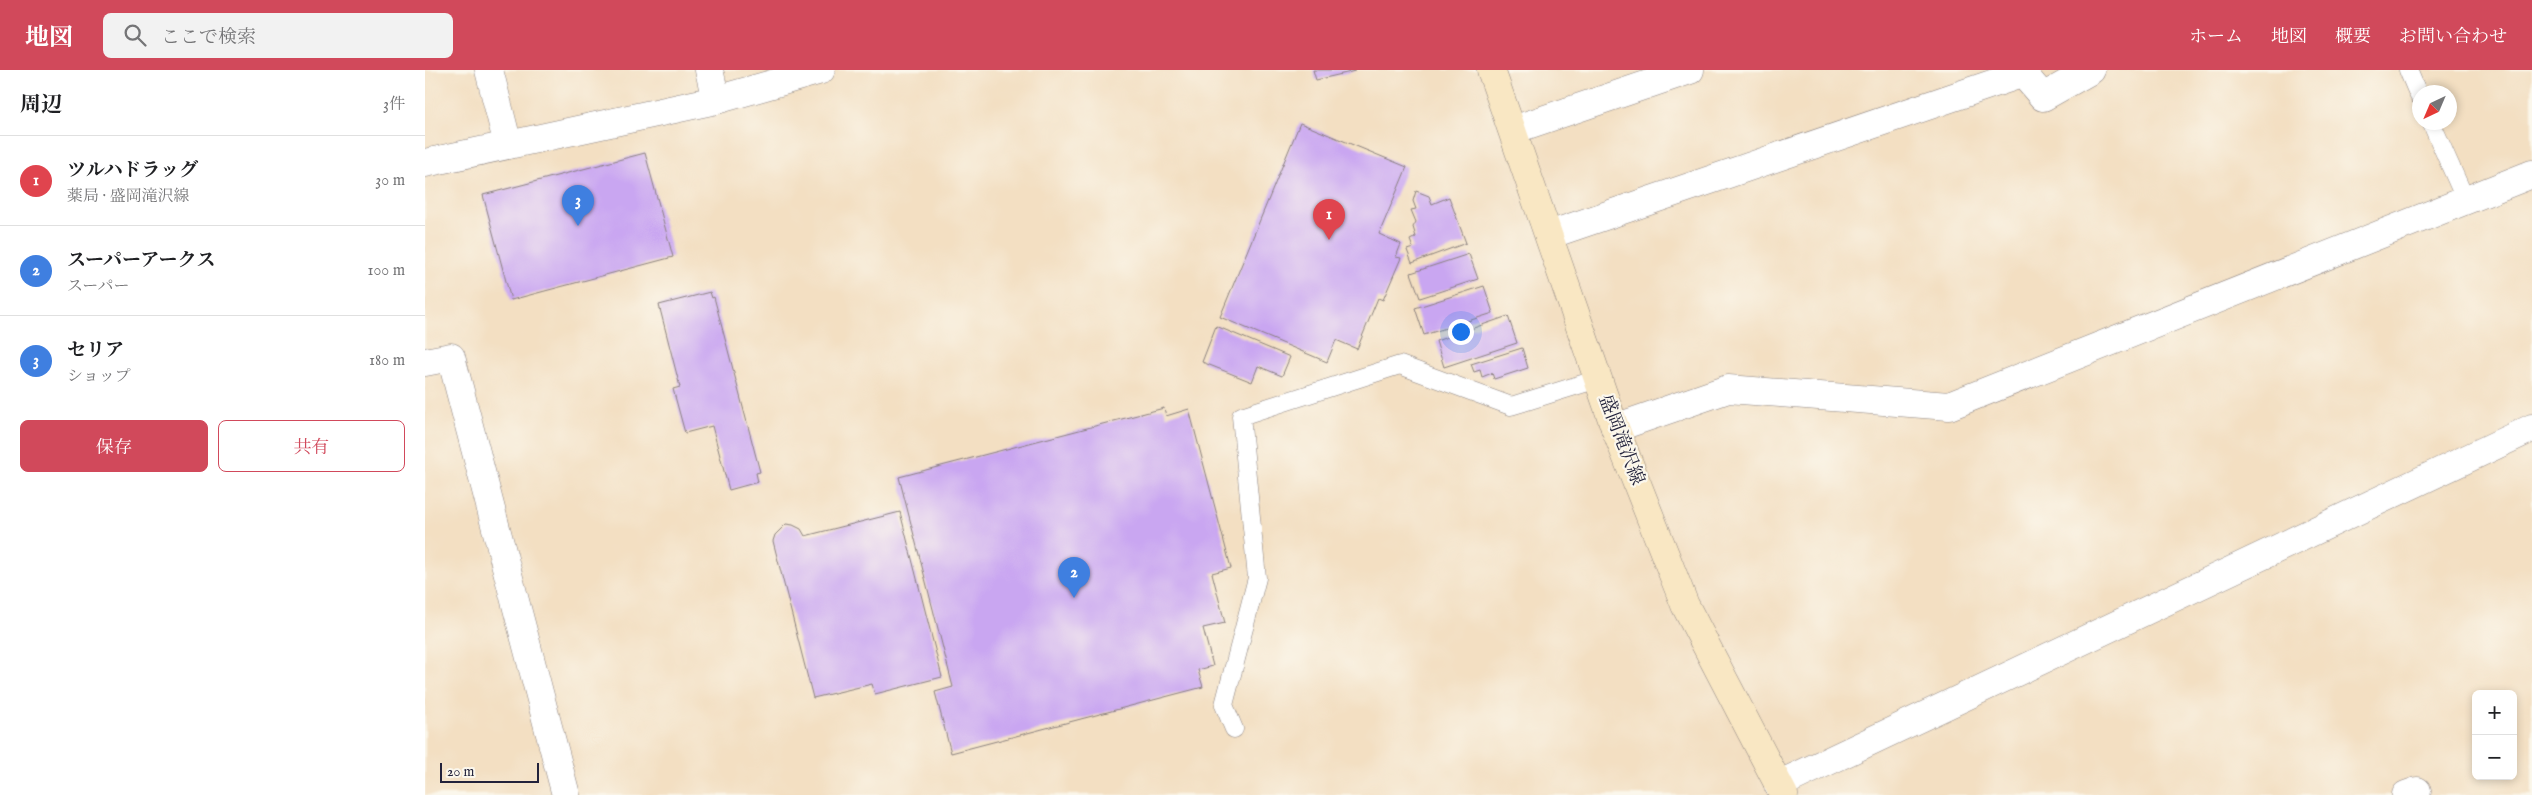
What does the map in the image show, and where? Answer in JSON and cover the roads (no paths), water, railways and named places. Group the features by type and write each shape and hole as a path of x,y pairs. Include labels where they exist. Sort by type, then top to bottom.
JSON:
{"main road":[{"name":"盛岡滝沢線","path":"1491,70 1615,428 1685,605 1781,790"}],"street":[{"path":"489,70 508,145"},
{"path":"709,70 717,100"},
{"path":"425,163 717,100 821,70"},
{"path":"1513,130 1690,70"},
{"path":"1549,234 2021,72 2043,97 2091,70"},
{"path":"1615,428 1728,389 1949,406 2532,174"},
{"path":"425,362 451,357 566,795"},
{"path":"1781,790 2532,428"}],"lane":[{"path":"2408,70 2414,85"},
{"path":"2434,130 2465,201"},
{"path":"1234,729 1224,705 1257,578 1241,416 1399,365 1511,406 1598,379"}],"place":[{"name":"セリア","path":"578,226"},
{"name":"ツルハドラッグ","path":"1329,240"},
{"name":"スーパーアークス","path":"1074,598"}]}
